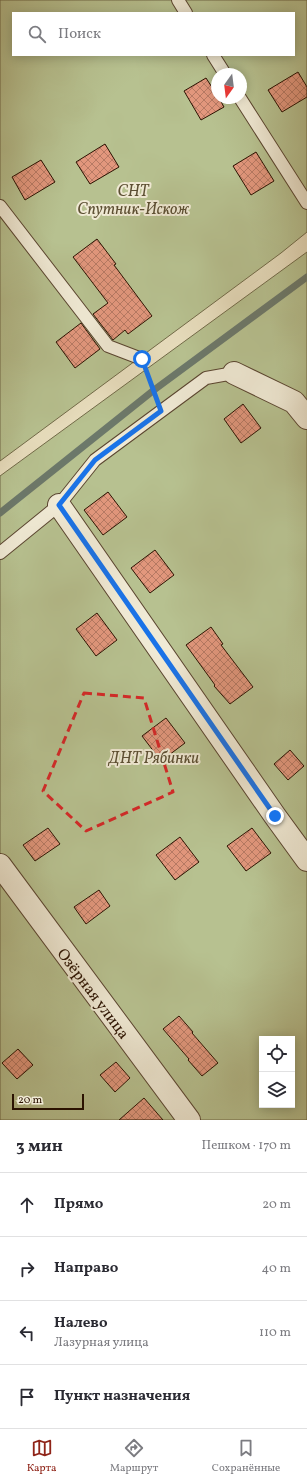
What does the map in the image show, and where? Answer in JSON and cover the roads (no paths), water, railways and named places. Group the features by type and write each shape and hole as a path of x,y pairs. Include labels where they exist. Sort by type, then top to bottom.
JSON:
{"street":[{"path":"234,373 294,402 307,418"},
{"path":"59,505 307,860"},
{"name":"Озёрная улица","path":"0,865 189,1120"}],"lane":[{"path":"178,0 185,12"},
{"path":"213,56 221,68"},
{"path":"244,104 307,203"},
{"path":"0,206 108,346 142,359"},
{"path":"0,553 59,505 95,460 206,378 234,373"}],"waterway":[{"path":"0,513 154,390 307,277"}],"park label":[{"name":"СНТ Спутник-Искож","path":"133,199"},
{"name":"ДНТ Рябинки","path":"154,757"}]}
